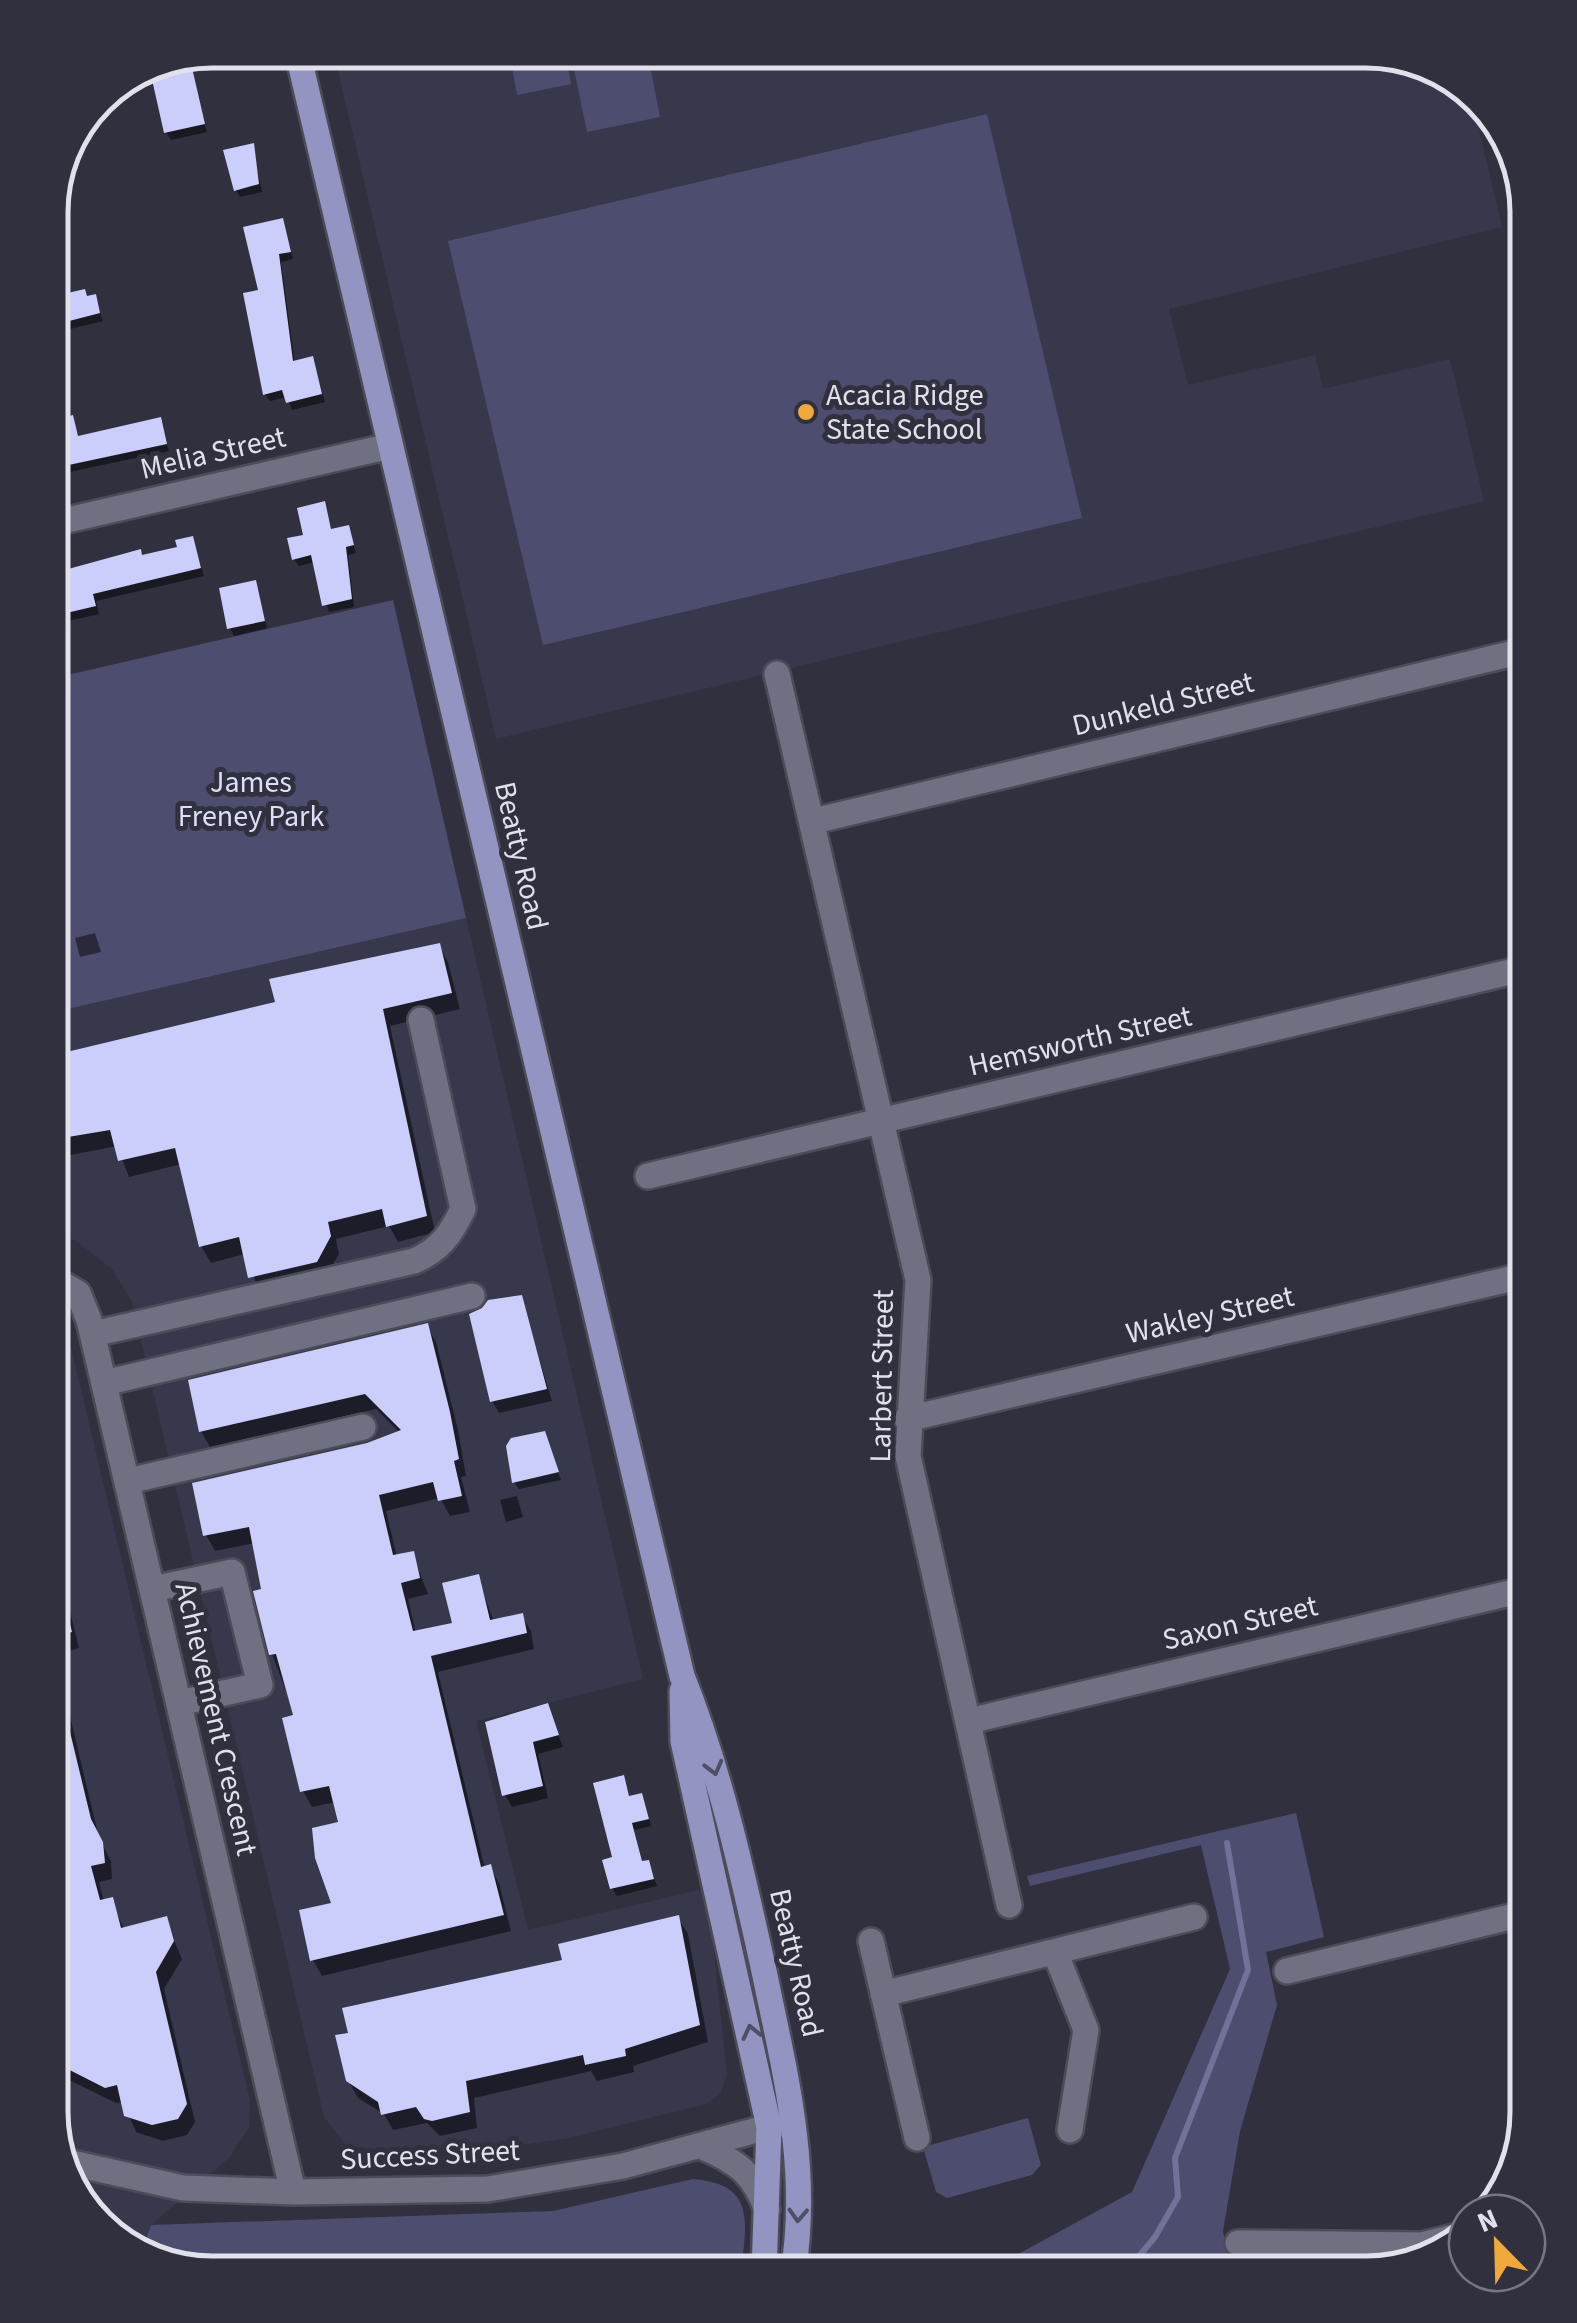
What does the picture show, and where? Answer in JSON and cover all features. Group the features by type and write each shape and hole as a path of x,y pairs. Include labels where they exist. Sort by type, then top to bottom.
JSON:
{"main road":[{"name":"Beatty Road","path":"301,68 682,1676 704,1732 737,1856 796,2119 800,2156 794,2256"},
{"name":"Beatty Road","path":"682,1676 683,1741 769,2128 765,2255"}],"street":[{"name":"Melia Street","path":"68,520 390,446"},
{"name":"Dunkeld Street","path":"814,821 1510,654"},
{"name":"Larbert Street","path":"776,674 814,821 918,1280 908,1456 1010,1906"},
{"name":"Hemsworth Street","path":"648,1176 1510,972"},
{"path":"93,1334 433,1253 452,1232 463,1209 421,1020"},
{"name":"Wakley Street","path":"908,1419 1510,1279"},
{"name":"Achievement Crescent","path":"68,1287 78,1293 93,1334 293,2192"},
{"path":"104,1383 472,1296"},
{"path":"128,1480 363,1427"},
{"path":"153,1590 232,1572 260,1685 180,1703"},
{"name":"Saxon Street","path":"969,1720 1510,1593"},
{"path":"883,1994 1194,1918"},
{"path":"1287,1971 1510,1918"},
{"path":"871,1941 917,2138"},
{"path":"1055,1952 1086,2030 1070,2130"},
{"name":"Success Street","path":"77,2164 183,2188 293,2192 488,2189 560,2180 703,2147 796,2119"},
{"path":"703,2147 734,2160 756,2180 769,2214"},
{"path":"1238,2243 1420,2245"}],"shaded area":[{"name":"Acacia Ridge State School","path":"337,68 1375,68 1420,78 1453,97 1477,121 1502,227 1169,309 1188,385 1315,355 1323,389 1450,359 1484,501 496,739"},
{"path":"466,918 643,1679 476,1721 528,1930 707,1888 727,2075 720,2094 706,2104 569,2138 492,2149 379,2150 346,2145 324,2117 132,1302 112,1269 68,1238 68,1009"},
{"path":"68,1335 250,2101 249,2127 229,2158 151,2225 146,2239 124,2226 97,2199 78,2166 69,2130"}],"green space":[{"path":"512,68 568,68 571,84 517,95"},
{"path":"574,68 650,68 660,117 587,132"},
{"path":"987,114 1082,518 543,645 448,241"},
{"name":"James Freney Park","path":"393,600 466,918 68,1009 68,675"},
{"path":"1296,1813 1324,1937 1266,1952 1277,2005 1240,2131 1223,2231 1227,2256 1015,2256 1132,2192 1230,1969 1201,1845 1030,1886 1027,1876"},
{"path":"1028,2118 1041,2165 1032,2175 947,2198 936,2192 923,2147"},
{"path":"693,2179 714,2182 738,2198 743,2209 743,2255 202,2255 165,2248 146,2239 151,2225 553,2211"}],"building":[{"path":"192,69 205,124 164,133 152,81"},
{"path":"254,143 259,184 234,191 223,150"},
{"path":"283,218 291,252 279,254 293,361 313,356 322,394 286,403 282,390 263,395 243,293 258,290 243,227"},
{"path":"85,289 87,296 96,294 100,313 68,321 68,293"},
{"path":"73,415 78,436 161,417 167,444 68,465 68,416"},
{"path":"325,501 331,529 349,525 354,545 346,547 352,599 322,606 311,555 292,560 287,538 303,535 297,508"},
{"path":"193,536 201,568 93,594 96,606 68,613 68,569 141,549 142,555 177,547 175,540"},
{"path":"256,580 265,621 227,629 219,588"},
{"path":"440,943 452,993 383,1009 427,1216 386,1227 382,1209 328,1222 331,1236 317,1262 248,1278 239,1237 199,1247 175,1148 118,1161 110,1130 68,1137 68,1052 275,1002 269,979"},
{"path":"522,1295 547,1389 490,1402 469,1314 488,1300"},
{"path":"428,1323 450,1412 462,1496 438,1501 433,1482 379,1495 393,1555 414,1551 420,1578 401,1583 413,1631 452,1623 442,1583 479,1574 490,1620 523,1613 527,1633 431,1656 481,1867 491,1864 504,1915 310,1961 299,1910 331,1903 315,1858 312,1828 338,1822 329,1786 300,1792 282,1718 293,1715 276,1654 269,1655 253,1591 261,1589 249,1527 203,1536 192,1483 367,1443 401,1430 365,1394 199,1432 188,1380"},
{"path":"545,1431 559,1472 512,1483 506,1446 511,1438"},
{"path":"548,1703 559,1735 533,1742 543,1786 502,1796 485,1722"},
{"path":"68,1724 91,1819 103,1842 105,1863 91,1866 100,1900 113,1897 121,1928 167,1916 174,1941 156,1972 187,2104 178,2119 152,2125 124,2116 117,2085 105,2088 68,2069"},
{"path":"624,1775 629,1796 642,1793 649,1819 632,1823 642,1861 649,1860 654,1879 610,1889 602,1860 612,1857 593,1783"},
{"path":"679,1915 700,2025 625,2049 626,2056 585,2065 583,2055 466,2081 470,2112 432,2121 424,2119 416,2107 381,2115 378,2102 346,2081 335,2035 348,2033 342,2008 562,1960 558,1944"}],"waterway":[{"path":"1139,2256 1178,2197 1175,2158 1248,1970 1227,1843"}],"place":[{"name":"Acacia Ridge State School","path":"806,412"}]}
